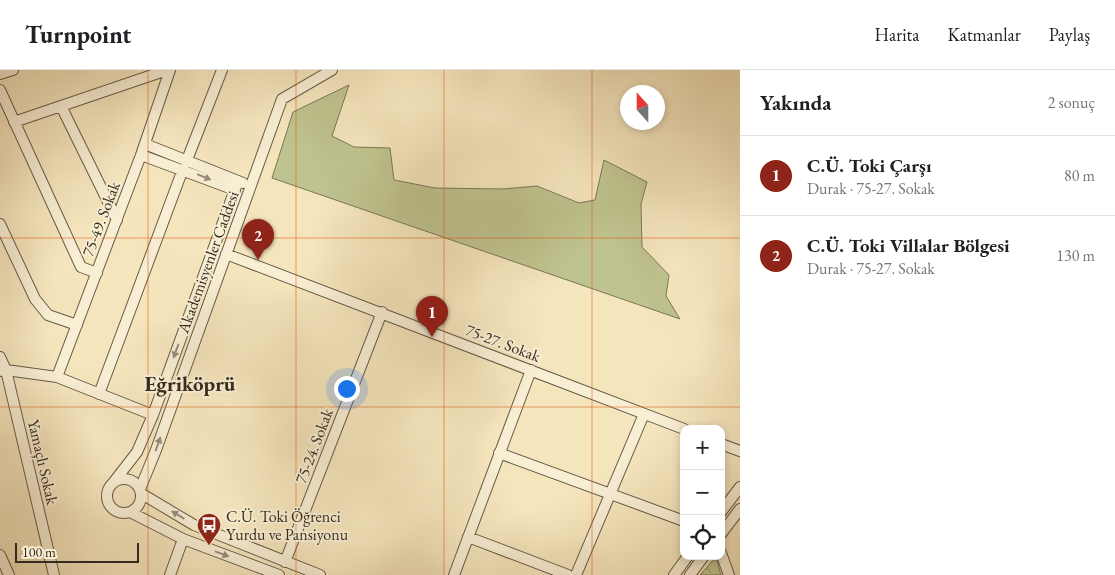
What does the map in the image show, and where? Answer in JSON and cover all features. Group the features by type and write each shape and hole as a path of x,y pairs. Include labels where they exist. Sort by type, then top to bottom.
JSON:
{"street":[{"path":"0,74 12,70"},
{"path":"14,122 169,70"},
{"name":"75-49. Sokak","path":"56,377 141,155 169,70"},
{"path":"99,394 222,70"},
{"name":"Akademisyenler Caddesi","path":"141,491 282,99 332,70"},
{"path":"0,90 81,267 97,273"},
{"path":"61,106 117,220"},
{"path":"144,144 185,164 237,185 251,186"},
{"path":"141,155 185,164"},
{"name":"Akademisyenler Caddesi","path":"112,483 137,452 153,415 237,185"},
{"path":"0,224 35,299 48,315 77,325"},
{"name":"75-27. Sokak","path":"226,254 382,312 680,428"},
{"name":"75-24. Sokak","path":"285,562 382,312"},
{"name":"Yamaçlı Sokak","path":"0,357 54,575"},
{"path":"454,575 531,370"},
{"path":"3,371 56,377 153,415"},
{"path":"576,575 644,414"},
{"path":"725,445 740,451"},
{"path":"499,453 680,520"},
{"path":"279,575 183,539 130,512 118,512 109,504 107,492 112,483 128,479 137,484 141,491 194,525 320,575"},
{"path":"725,507 740,487"},
{"path":"130,512 139,505 141,491"},
{"path":"725,529 740,509"},
{"path":"468,537 568,575"},
{"path":"170,575 183,539"},
{"path":"0,555 9,575"},
{"path":"674,575 685,560"},
{"path":"690,575 701,560"},
{"path":"724,560 729,575"}],"green space":[{"path":"349,85 332,136 354,147 390,148 394,180 435,188 503,189 537,186 579,203 595,200 604,160 647,182 641,204 642,247 669,275 666,296 680,319 272,178 293,112"},
{"path":"713,560 717,560 721,575 700,575"}],"place":[{"name":"C.Ü. Toki Villalar Bölgesi","path":"258,260"},
{"name":"C.Ü. Toki Çarşı","path":"432,337"},
{"name":"C.Ü. Toki Öğrenci Yurdu ve Pansiyonu","path":"209,546"}],"district":[{"name":"Eğriköprü","path":"190,383"}]}
